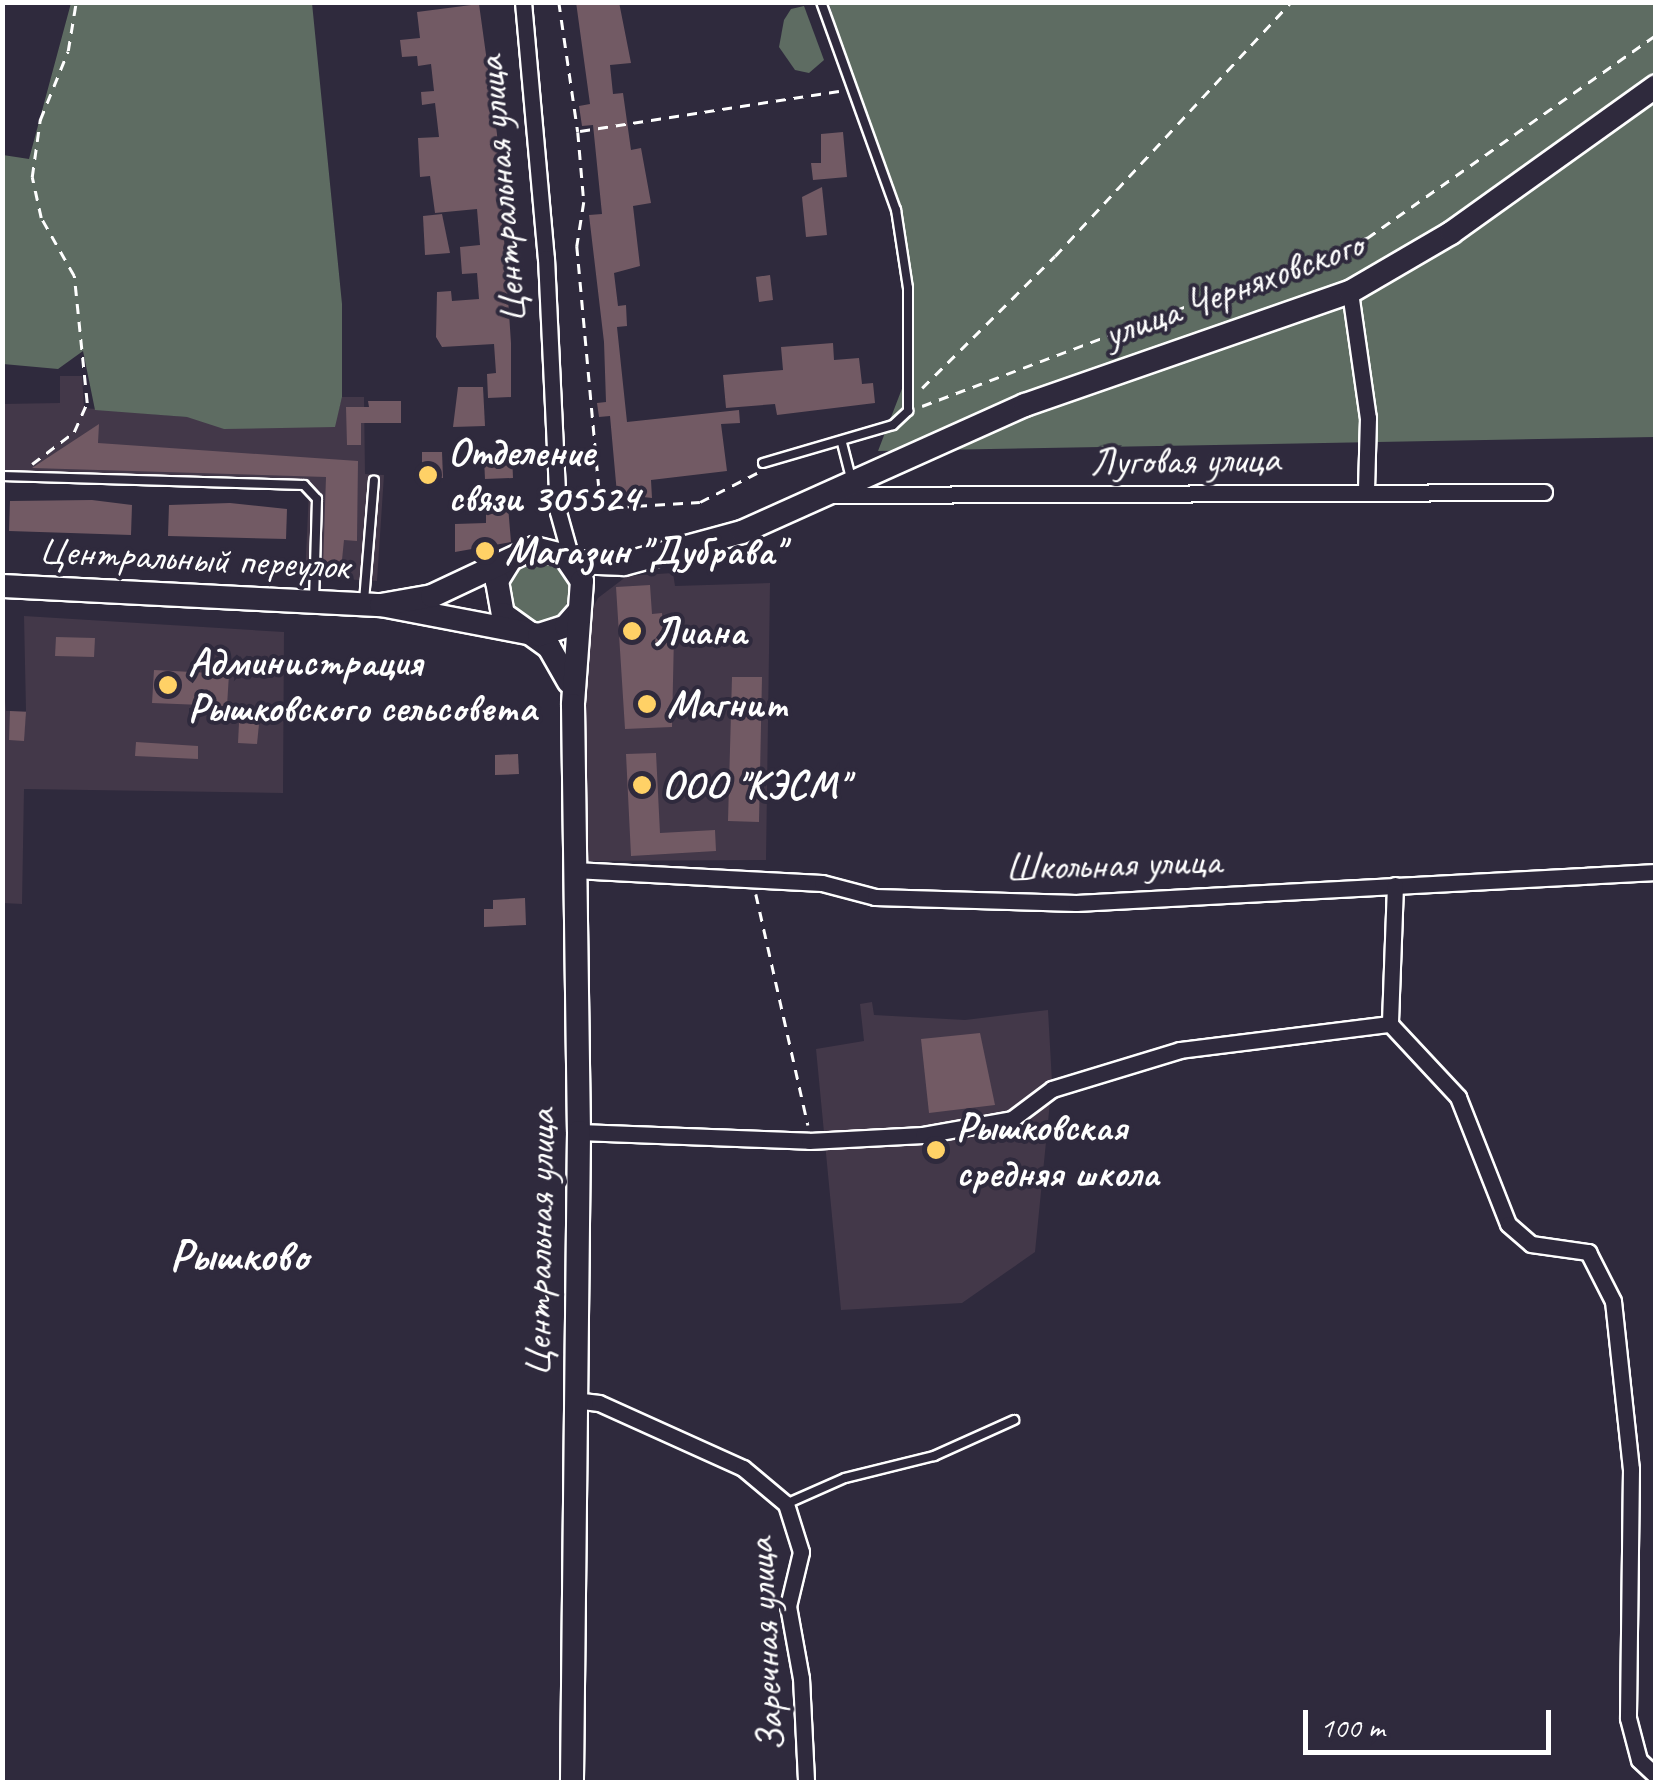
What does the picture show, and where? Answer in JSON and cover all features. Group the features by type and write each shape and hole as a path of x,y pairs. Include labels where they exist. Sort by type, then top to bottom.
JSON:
{"main road":[{"name":"улица Черняховского","path":"624,564 742,532 1024,404 1350,292 1451,233 1656,86"},
{"path":"372,605 432,596 534,548 558,552 572,562 582,581 573,705"},
{"path":"510,559 500,573 497,598 521,631 559,659 573,705"},
{"path":"572,562 624,564"},
{"path":"372,605 549,634 578,612 594,582 624,564"},
{"name":"Центральный переулок","path":"2,586 372,605"},
{"name":"Центральная улица","path":"572,1782 578,1132 573,705"}],"street":[{"name":"Центральная улица","path":"523,2 553,372 558,512 572,562"},
{"path":"1350,292 1368,418 1366,489"},
{"name":"Луговая улица","path":"828,495 1366,489 1544,492"},
{"path":"534,548 550,536 558,512"},
{"name":"Школьная улица","path":"574,870 822,883 874,897 1076,902 1656,872"},
{"path":"1395,885 1390,1024 1458,1098 1508,1224 1531,1244 1588,1252 1612,1301 1631,1469 1628,1718 1639,1760 1650,1776"},
{"path":"578,1132 809,1140 986,1126 1012,1119 1052,1089 1180,1050 1390,1024"},
{"name":"Заречная улица","path":"574,1400 599,1403 743,1468 786,1504 801,1552 788,1606 801,1678 806,1782"}],"lane":[{"path":"764,463 893,426 908,406 908,288 896,210 821,2"},
{"path":"842,442 852,482"},
{"path":"2,476 304,485 317,499 314,603"},
{"path":"372,605 374,480"},
{"path":"786,1504 846,1478 934,1456 1014,1420"}],"path":[{"path":"14,476 74,432 87,402 74,276 42,218 32,177 40,120 68,51 76,2"},
{"path":"558,2 578,132 584,202 577,246 601,508 700,502 744,484 764,463"},
{"path":"908,406 1055,256 1291,2"},
{"path":"908,406 1367,238 1656,35"},
{"path":"578,132 850,90"},
{"path":"752,878 809,1140"}],"shaded area":[{"path":"60,376 82,376 84,408 188,417 334,427 342,397 364,397 365,474 384,475 377,581 305,577 309,490 3,479 3,404 60,403"},
{"path":"673,573 675,586 770,583 766,860 584,861 581,655 586,621 598,598 627,576"},
{"path":"24,616 284,632 283,793 24,789 22,904 3,903 3,679 6,711 26,711"},
{"name":"Рышковская средняя школа","path":"872,1002 874,1015 965,1020 1048,1010 1052,1082 1035,1252 962,1303 841,1310 816,1049 864,1041 860,1004"}],"green space":[{"path":"71,3 312,3 342,304 342,397 335,427 224,429 187,417 95,410 83,351 58,369 3,364 3,155 29,159"},
{"path":"829,3 1655,3 1655,437 878,451 908,373 904,304 890,209"},
{"path":"804,6 824,60 809,73 795,70 779,47 784,20 791,9"},
{"path":"539,562 561,570 569,592 561,614 539,622 517,614 509,592 517,570"}],"building":[{"path":"576,2 619,2 631,63 610,65 613,94 623,93 631,150 641,148 651,203 633,206 640,266 614,273 618,306 626,305 627,326 617,327 627,422 739,410 740,423 721,424 727,471 651,480 652,498 617,494 610,416 599,417 597,403 606,402 604,342 589,215 602,214 593,125 582,126 579,106 590,104"},
{"path":"479,4 497,134 511,397 488,398 487,374 496,373 494,344 442,347 436,337 437,292 451,291 452,301 479,299 477,273 462,274 460,247 480,245 477,209 435,213 430,176 420,177 418,138 439,137 435,103 422,105 421,92 434,91 431,64 418,66 417,56 402,57 400,40 420,38 417,12"},
{"path":"843,132 847,177 813,180 811,163 821,163 821,134"},
{"path":"822,187 827,235 806,237 802,197"},
{"path":"442,214 450,253 425,255 423,216"},
{"path":"770,275 773,300 759,302 756,277"},
{"path":"833,343 834,360 859,358 862,384 873,383 875,403 777,415 775,404 726,408 723,375 783,370 781,347"},
{"path":"458,387 483,387 485,426 453,427"},
{"path":"368,401 401,401 401,423 361,423 361,445 347,445 346,407 369,407"},
{"path":"99,424 98,443 358,461 357,541 344,540 341,570 323,568 326,477 32,468"},
{"path":"422,452 442,452 443,478 422,479"},
{"path":"512,454 513,478 485,479 484,458"},
{"path":"92,500 132,505 131,535 9,531 10,501"},
{"path":"230,503 287,509 286,539 168,536 169,505"},
{"path":"508,506 511,542 455,552 455,524 486,523 486,507"},
{"name":"Магнит","path":"650,585 652,614 662,613 664,636 674,635 672,727 625,729 616,587"},
{"path":"56,637 95,638 94,657 55,656"},
{"path":"154,670 229,674 227,706 152,703"},
{"path":"732,677 762,677 759,822 728,821"},
{"path":"10,711 26,712 24,741 9,740"},
{"path":"239,723 259,724 257,744 238,743"},
{"path":"136,742 198,746 198,759 135,756"},
{"path":"656,753 660,833 715,830 716,851 631,856 626,754"},
{"path":"518,754 519,774 495,775 495,755"},
{"path":"525,898 526,925 484,927 484,909 493,909 493,900"},
{"path":"980,1033 995,1105 929,1113 921,1039"}],"place":[{"name":"Отделение связи 305524","path":"428,475"},
{"name":"Магазин \"Дубрава\"","path":"485,551"},
{"name":"Лиана","path":"632,631"},
{"name":"Администрация Рышковского сельсовета","path":"168,685"},
{"name":"Магнит","path":"647,704"},
{"name":"ООО \"КЭСМ\"","path":"642,785"},
{"name":"Рышковская средняя школа","path":"936,1150"}],"district":[{"name":"Рышково","path":"239,1256"}]}
